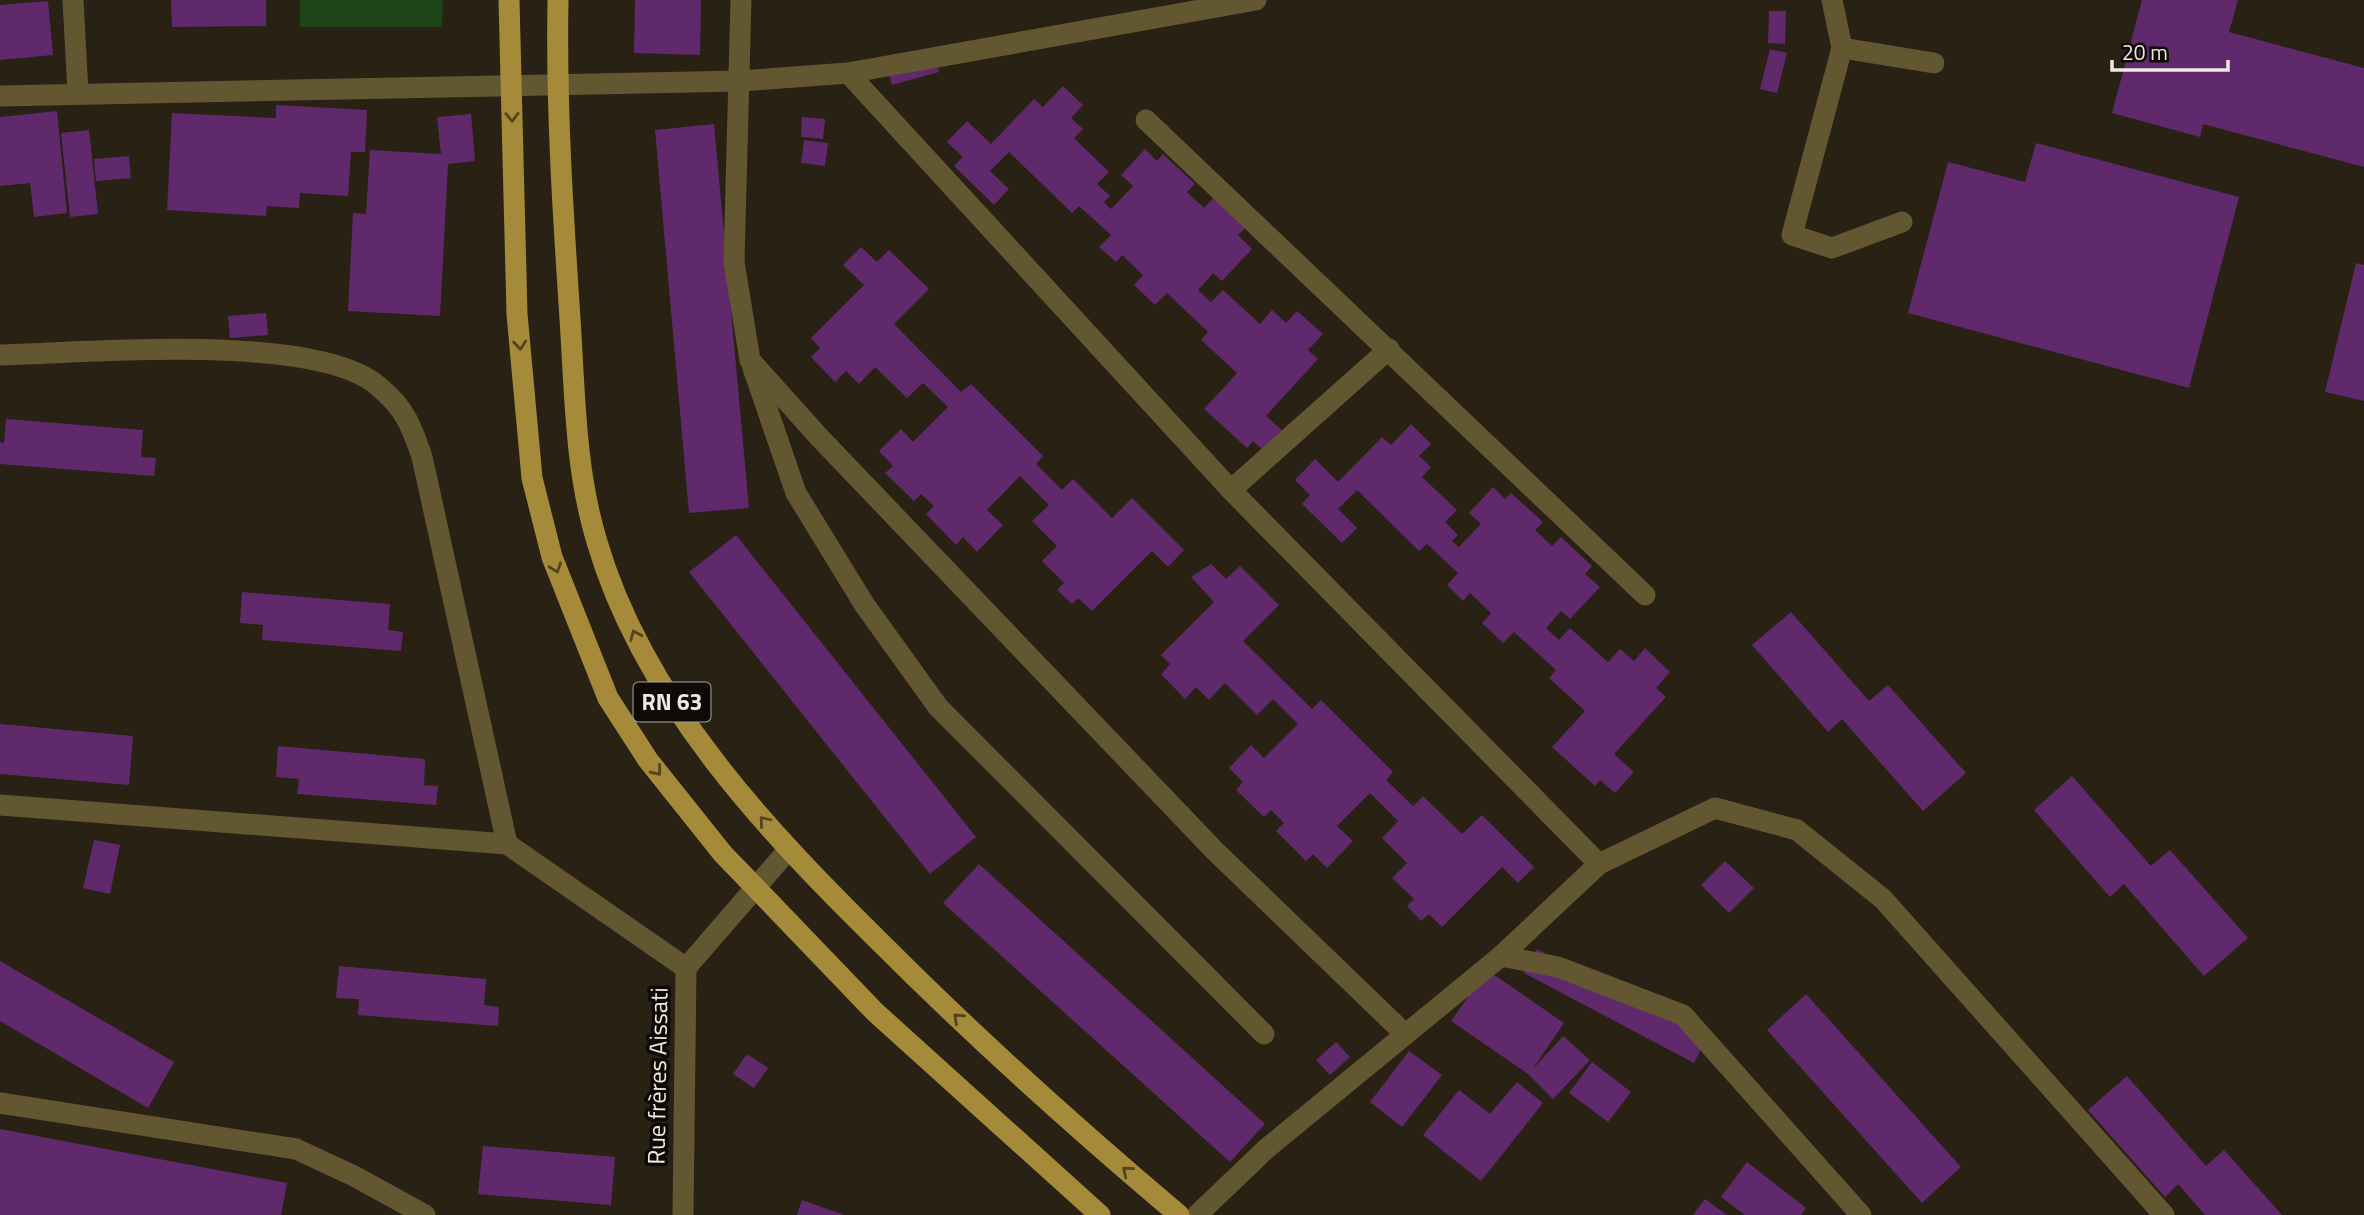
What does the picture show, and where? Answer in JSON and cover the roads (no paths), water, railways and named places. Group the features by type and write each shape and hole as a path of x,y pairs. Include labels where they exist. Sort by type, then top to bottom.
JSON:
{"main road":[{"path":"509,0 517,314 532,478 552,557 608,698 648,760 723,854 875,1012 1100,1215"},
{"name":"RN 63","path":"558,0 556,85 580,468 597,544 650,669 688,727 789,849 915,977 1069,1123 1179,1215"}],"street":[{"path":"73,0 78,93"},
{"path":"741,0 734,262 750,360 796,493 864,604 938,707 1264,1034"},
{"path":"0,96 740,81 848,72 1153,9 1256,0"},
{"path":"1832,0 1842,48 1792,235 1832,248 1902,222"},
{"path":"1842,48 1934,63"},
{"path":"848,72 1231,491 1599,864"},
{"path":"1146,120 1645,595"},
{"path":"1231,491 1389,349"},
{"path":"0,355 206,350 267,352 327,362 377,384 408,416 422,457 507,844"},
{"path":"750,360 819,437 1215,851 1405,1034"},
{"path":"0,805 507,844 686,968"},
{"path":"1197,1215 1266,1149 1501,956 1599,864 1715,808 1797,830 1883,899 2164,1215"},
{"name":"Rue frères Aissati","path":"683,1215 686,968 789,849"},
{"path":"1501,956 1558,967 1683,1014 1861,1215"},
{"path":"0,1102 296,1149 425,1215"}]}
